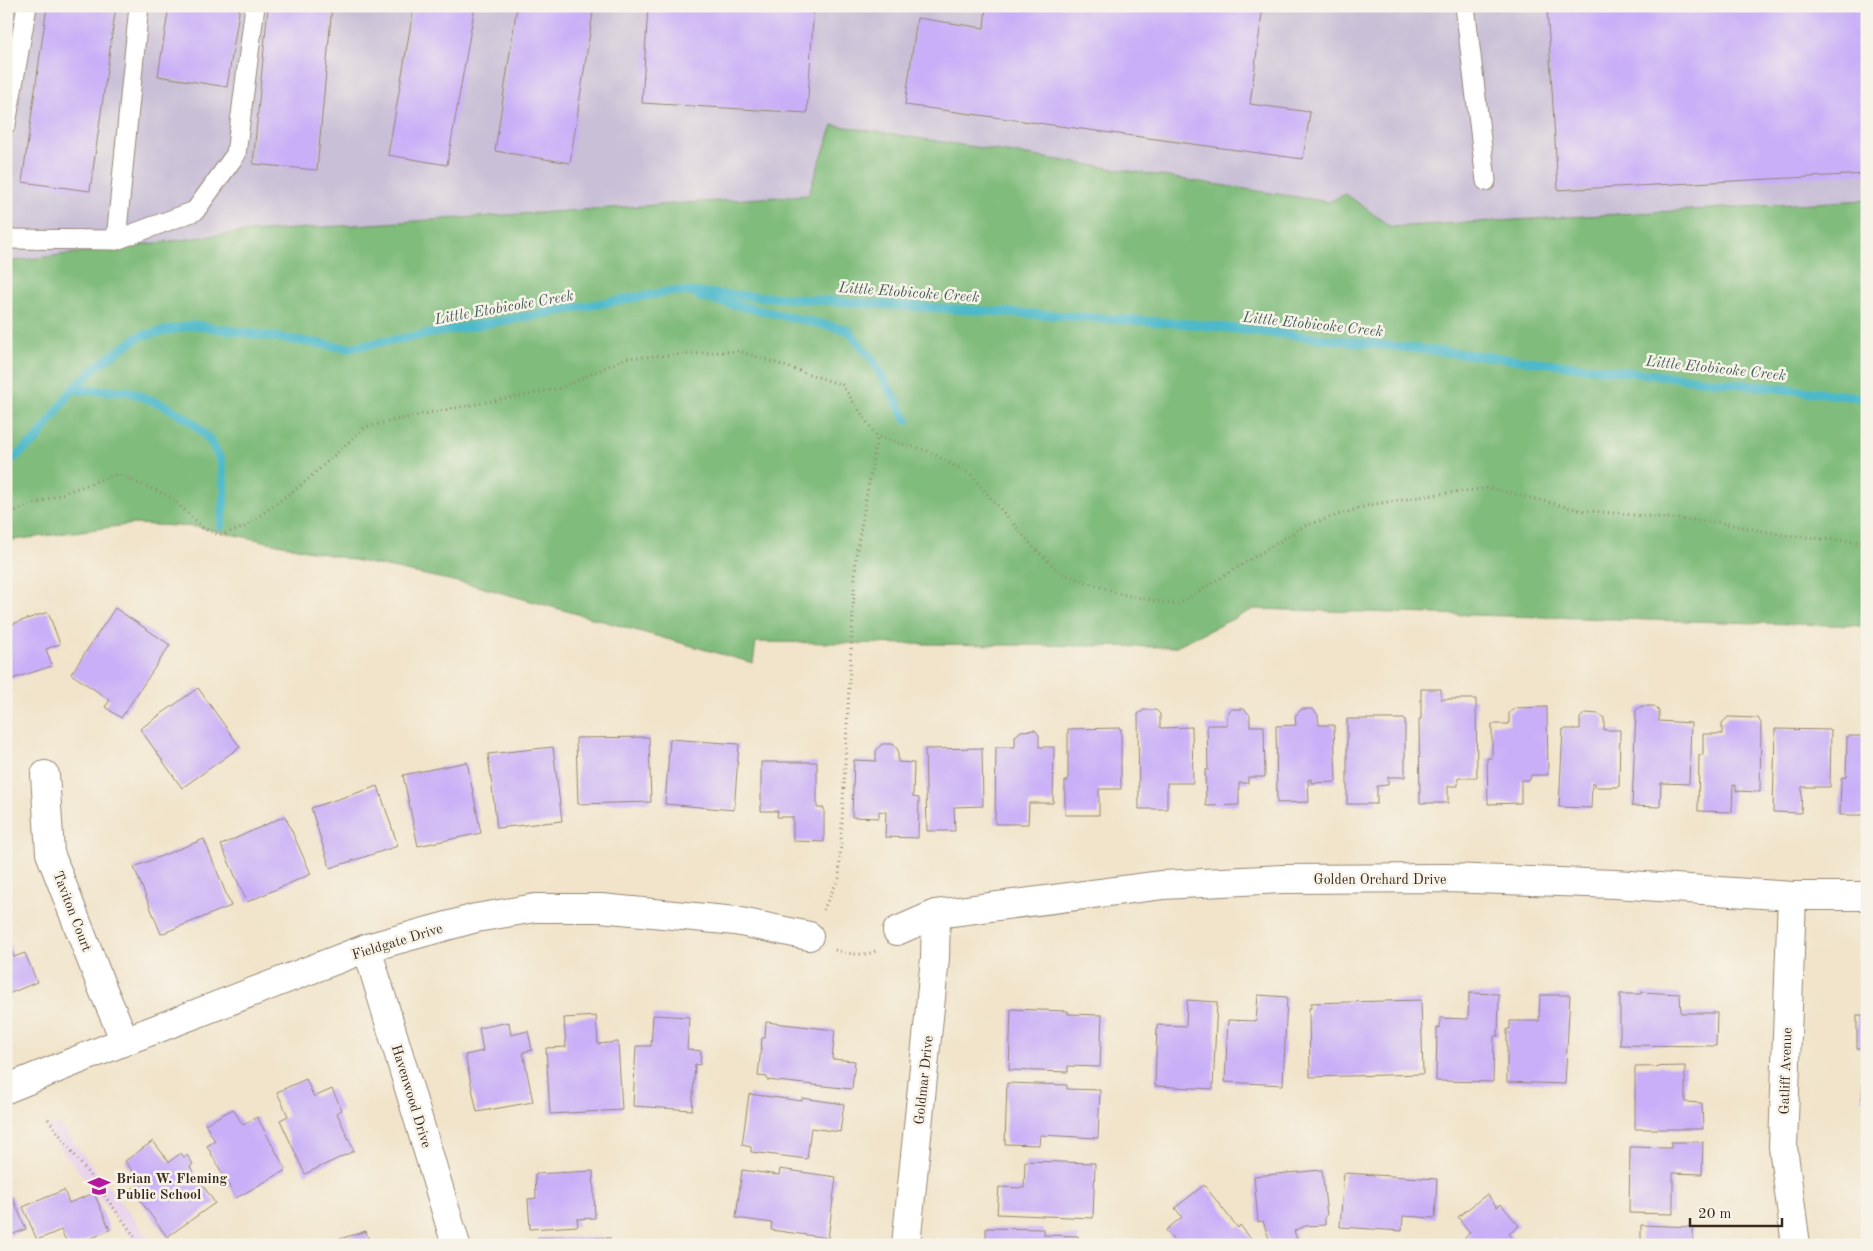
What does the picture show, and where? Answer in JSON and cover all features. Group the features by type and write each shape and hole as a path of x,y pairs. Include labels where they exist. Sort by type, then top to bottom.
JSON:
{"street":[{"name":"Taviton Court","path":"45,775 50,853 101,985 126,1041"},
{"name":"Golden Orchard Drive","path":"897,931 936,914 1162,885 1282,879 1467,879 1615,884 1792,896 1867,896"},
{"name":"Gatliff Avenue","path":"1792,896 1783,1147 1796,1245"},
{"name":"Fieldgate Drive","path":"6,1089 367,948 476,918 535,908 601,908 736,922 809,936"},
{"name":"Goldmar Drive","path":"906,1245 935,958 936,914"},
{"name":"Havenwood Drive","path":"367,948 456,1245"}],"lane":[{"path":"6,124 27,6"},
{"path":"116,240 139,6"},
{"path":"6,238 116,240 195,211 236,154 255,6"},
{"path":"1465,6 1486,182"}],"path":[{"path":"6,514 117,474 171,498 203,528 220,535 243,528 305,482 364,427 558,389 626,358 738,351 842,385 877,436 928,451 971,475 1035,549 1061,573 1120,594 1177,604 1304,526 1369,505 1490,488 1579,510 1722,523 1784,535 1867,543"},
{"path":"877,436 856,555 839,878 809,936 825,947 839,952 856,954 873,953 897,931"},
{"path":"48,1119 141,1245"}],"shaded area":[{"path":"6,6 1867,6 1867,211 1391,227 1346,194 1329,202 809,195 235,233 6,262"},
{"name":"Brian W. Fleming Public School","path":"60,1124 154,1245 137,1245 44,1127"}],"green space":[{"path":"833,125 1329,202 1346,194 1391,227 1867,200 1867,626 1254,609 1174,647 756,642 753,663 477,586 197,527 134,524 6,541 6,262 235,233 808,195"}],"building":[{"path":"47,6 116,6 90,191 22,182"},
{"path":"169,6 240,6 227,87 158,76"},
{"path":"268,6 332,6 317,170 253,164"},
{"path":"414,6 475,6 447,165 388,155"},
{"path":"517,6 594,6 570,163 495,151"},
{"path":"648,6 814,6 807,113 642,103"},
{"path":"986,6 1263,6 1250,104 1310,112 1303,159 905,105 917,18 984,28"},
{"path":"1547,6 1867,6 1867,174 1558,190"},
{"path":"115,608 170,645 121,718 105,707 110,700 71,674"},
{"path":"48,612 60,644 46,649 52,666 6,681 6,626"},
{"path":"198,688 240,747 182,788 140,729"},
{"path":"1421,689 1441,689 1441,699 1476,699 1477,778 1458,778 1458,786 1448,786 1448,803 1420,803 1419,719 1421,719"},
{"path":"1642,706 1654,706 1659,711 1659,721 1691,723 1689,784 1661,783 1660,807 1632,806 1636,710"},
{"path":"1547,707 1548,775 1531,775 1530,780 1521,780 1521,803 1488,804 1487,758 1492,758 1492,724 1509,724 1509,713 1515,708"},
{"path":"1231,709 1244,709 1250,715 1250,726 1264,726 1265,777 1248,777 1248,783 1239,783 1239,805 1206,806 1205,770 1208,770 1207,725 1227,725 1227,715"},
{"path":"1302,709 1313,709 1318,715 1319,725 1334,725 1336,782 1311,783 1311,779 1308,780 1309,802 1277,803 1276,726 1296,725 1295,716"},
{"path":"1144,710 1156,710 1160,714 1160,728 1192,727 1193,783 1167,783 1167,809 1139,809 1138,714"},
{"path":"1585,713 1599,714 1604,718 1604,730 1620,730 1619,787 1595,787 1595,783 1592,784 1591,808 1559,807 1563,729 1580,729 1580,718"},
{"path":"1728,717 1758,718 1761,723 1760,792 1736,791 1736,786 1733,785 1732,812 1698,811 1699,755 1703,755 1703,734 1722,734 1722,723"},
{"path":"1347,719 1405,719 1405,777 1388,777 1388,785 1377,786 1377,804 1347,804"},
{"path":"1867,724 1867,815 1840,815 1841,778 1846,777 1847,736 1864,736"},
{"path":"1121,728 1121,789 1099,789 1099,815 1065,815 1065,781 1068,781 1068,729"},
{"path":"1775,729 1831,730 1830,787 1802,787 1801,813 1773,812"},
{"path":"1035,730 1039,735 1039,747 1054,747 1053,803 1029,803 1028,824 995,824 996,747 1015,747 1015,736 1021,731"},
{"path":"649,737 651,802 578,804 576,738"},
{"path":"670,739 739,744 734,810 665,804"},
{"path":"882,744 893,744 898,750 898,762 914,763 913,797 919,798 918,838 885,837 886,812 879,811 879,818 852,817 854,760 876,761 876,751"},
{"path":"553,747 562,821 497,828 488,754"},
{"path":"982,748 983,806 954,807 955,831 927,831 925,749"},
{"path":"467,762 481,833 418,846 403,775"},
{"path":"761,762 817,762 817,808 824,808 824,842 793,841 793,817 777,817 778,811 761,811"},
{"path":"378,786 398,846 330,868 311,808"},
{"path":"285,816 311,874 247,902 221,845"},
{"path":"204,839 231,906 161,934 134,867"},
{"path":"6,937 14,957 25,953 37,982 6,995"},
{"path":"1641,992 1680,994 1681,1013 1717,1013 1716,1046 1620,1045 1620,994 1641,994"},
{"path":"1469,993 1499,994 1498,1036 1494,1036 1493,1082 1436,1081 1437,1028 1440,1028 1440,1018 1468,1019"},
{"path":"1258,995 1287,997 1283,1085 1225,1082 1228,1020 1256,1021"},
{"path":"1540,995 1570,995 1565,1084 1507,1082 1507,1029 1510,1029 1510,1021 1539,1021"},
{"path":"1187,1000 1217,1002 1213,1089 1155,1086 1157,1025 1186,1026"},
{"path":"1421,1000 1423,1074 1310,1077 1309,1008 1311,1008 1311,1003"},
{"path":"1011,1009 1068,1011 1068,1014 1102,1015 1100,1067 1068,1066 1068,1072 1009,1070"},
{"path":"653,1015 689,1017 687,1049 701,1051 700,1065 695,1064 692,1110 633,1106 636,1046 651,1046"},
{"path":"1857,1015 1867,1015 1867,1048 1857,1048"},
{"path":"596,1016 598,1044 618,1042 622,1110 550,1114 546,1048 566,1047 564,1018"},
{"path":"509,1022 511,1035 528,1031 532,1050 523,1052 533,1102 477,1112 465,1055 483,1051 479,1028"},
{"path":"766,1022 835,1030 832,1059 855,1061 852,1089 767,1080 767,1077 758,1076 762,1038 765,1038"},
{"path":"1685,1066 1685,1102 1702,1103 1703,1129 1635,1129 1635,1067"},
{"path":"1863,1069 1867,1069 1867,1100 1862,1099"},
{"path":"306,1079 314,1097 332,1089 342,1110 337,1113 354,1151 305,1174 280,1120 288,1116 277,1092"},
{"path":"1007,1083 1067,1085 1067,1089 1100,1090 1098,1138 1040,1135 1039,1145 1005,1144"},
{"path":"749,1094 802,1101 802,1098 844,1104 840,1132 811,1128 807,1159 751,1152 751,1147 742,1145"},
{"path":"233,1109 243,1125 257,1117 286,1170 236,1198 207,1146 215,1141 205,1124"},
{"path":"153,1141 169,1162 181,1153 184,1157 187,1155 193,1164 190,1167 215,1203 167,1237 132,1189 141,1183 125,1161"},
{"path":"1671,1142 1703,1142 1702,1174 1673,1173 1673,1214 1629,1213 1630,1147 1671,1148"},
{"path":"1865,1152 1867,1152 1867,1177 1865,1177"},
{"path":"1025,1161 1095,1163 1093,1218 997,1214 999,1187 1024,1188"},
{"path":"780,1169 836,1177 828,1238 771,1230 772,1223 736,1218 742,1170 779,1175"},
{"path":"1322,1170 1327,1216 1325,1216 1325,1225 1305,1226 1294,1231 1297,1239 1283,1245 1271,1245 1263,1221 1258,1222 1254,1176"},
{"path":"593,1171 595,1218 577,1219 578,1226 530,1229 528,1199 536,1198 535,1174"},
{"path":"1344,1173 1437,1179 1435,1218 1403,1216 1402,1231 1340,1227"},
{"path":"1204,1185 1238,1228 1240,1225 1256,1245 1177,1245 1166,1230 1182,1217 1175,1208"},
{"path":"64,1190 69,1203 94,1193 110,1230 76,1245 68,1245 61,1230 37,1240 23,1207"},
{"path":"1487,1194 1497,1207 1501,1204 1519,1226 1509,1234 1518,1245 1457,1245 1470,1233 1458,1217"},
{"path":"12,1196 26,1229 6,1237 6,1199"},
{"path":"1641,1225 1693,1227 1693,1245 1641,1245"},
{"path":"986,1228 1044,1229 1044,1235 1078,1236 1078,1245 986,1245"},
{"path":"366,1231 370,1245 334,1245 333,1241"},
{"path":"538,1238 610,1238 610,1245 538,1245"}],"waterway":[{"name":"Little Etobicoke Creek","path":"6,464 37,439 72,390 99,364 140,336 194,325 348,348 672,291 1191,324 1867,398"},
{"path":"700,297 848,330 872,359 907,420"},
{"path":"72,390 128,391 166,406 191,421 209,439 221,460 225,492 221,526"}],"place":[{"name":"Brian W. Fleming Public School","path":"99,1186"}]}
